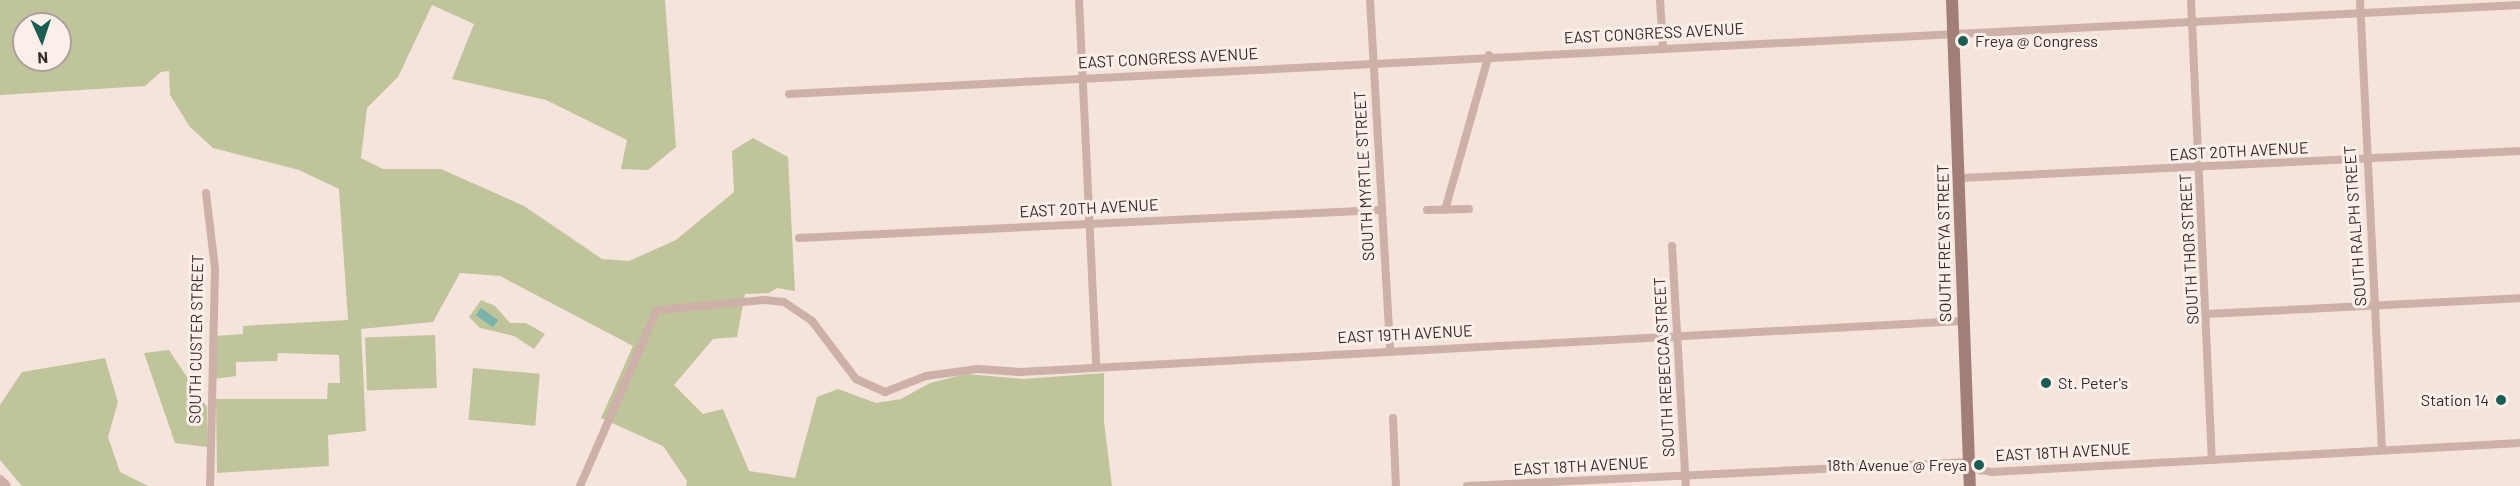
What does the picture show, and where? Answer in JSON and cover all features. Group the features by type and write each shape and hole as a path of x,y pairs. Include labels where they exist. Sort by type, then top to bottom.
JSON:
{"main road":[{"name":"SOUTH FREYA STREET","path":"1952,0 1960,178 1962,321 1970,486"}],"street":[{"path":"1079,0 1096,366"},
{"name":"SOUTH MYRTLE STREET","path":"1370,0 1380,210 1390,350"},
{"path":"1660,0 1663,48"},
{"name":"SOUTH THOR STREET","path":"2191,0 2212,460"},
{"name":"SOUTH RALPH STREET","path":"2360,0 2365,160 2376,305 2382,449"},
{"name":"EAST CONGRESS AVENUE","path":"789,94 1489,55 2520,5"},
{"path":"1445,210 1489,55"},
{"name":"EAST 20TH AVENUE","path":"1960,178 2520,151"},
{"name":"SOUTH CUSTER STREET","path":"206,193 215,269 210,486"},
{"path":"1427,210 1470,209"},
{"name":"EAST 20TH AVENUE","path":"799,238 1090,222 1380,210"},
{"name":"SOUTH REBECCA STREET","path":"1672,246 1686,486"},
{"path":"2207,314 2520,298"},
{"name":"EAST 19TH AVENUE","path":"580,486 657,310 765,300 784,302 812,321 856,378 885,392 926,376 978,369 1020,372 1390,350 1678,338 1962,321"},
{"path":"1393,418 1396,486"},
{"name":"EAST 18TH AVENUE","path":"1467,486 1969,462 1980,470 1992,471 2520,442"},
{"path":"0,480 6,486"}],"green space":[{"path":"0,0 665,0 676,147 648,170 621,169 627,140 546,100 452,79 474,24 432,5 398,77 367,108 361,158 383,169 441,169 524,206 602,259 629,261 676,240 734,192 732,151 753,138 788,157 795,291 777,288 769,293 745,294 737,337 713,339 674,385 703,414 723,409 749,471 795,478 817,397 838,389 876,403 901,399 930,383 966,374 1023,379 1104,373 1104,422 1112,486 686,486 687,481 663,446 601,418 633,346 500,276 460,273 433,322 361,329 366,431 328,435 329,466 217,473 216,399 327,399 328,383 340,383 339,355 278,353 277,361 236,362 236,376 214,379 214,336 243,334 243,326 348,320 339,189 299,170 213,148 190,127 170,95 169,71 161,72 145,86 0,95"},
{"path":"481,300 495,306 510,323 526,323 545,334 534,349 514,336 480,328 469,317"},
{"path":"435,335 437,388 367,390 365,337"},
{"path":"169,350 207,407 207,447 175,443 144,353"},
{"path":"105,358 118,402 108,437 120,472 148,486 22,486 0,460 0,405 22,372"},
{"path":"473,368 540,374 535,426 468,420"}],"water":[{"path":"481,308 498,320 493,327 476,315"}],"place":[{"name":"Freya @ Congress","path":"1963,41"},
{"name":"St. Peter's","path":"2046,383"},
{"name":"Station 14","path":"2501,400"},
{"name":"18th Avenue @ Freya","path":"1979,465"}]}
